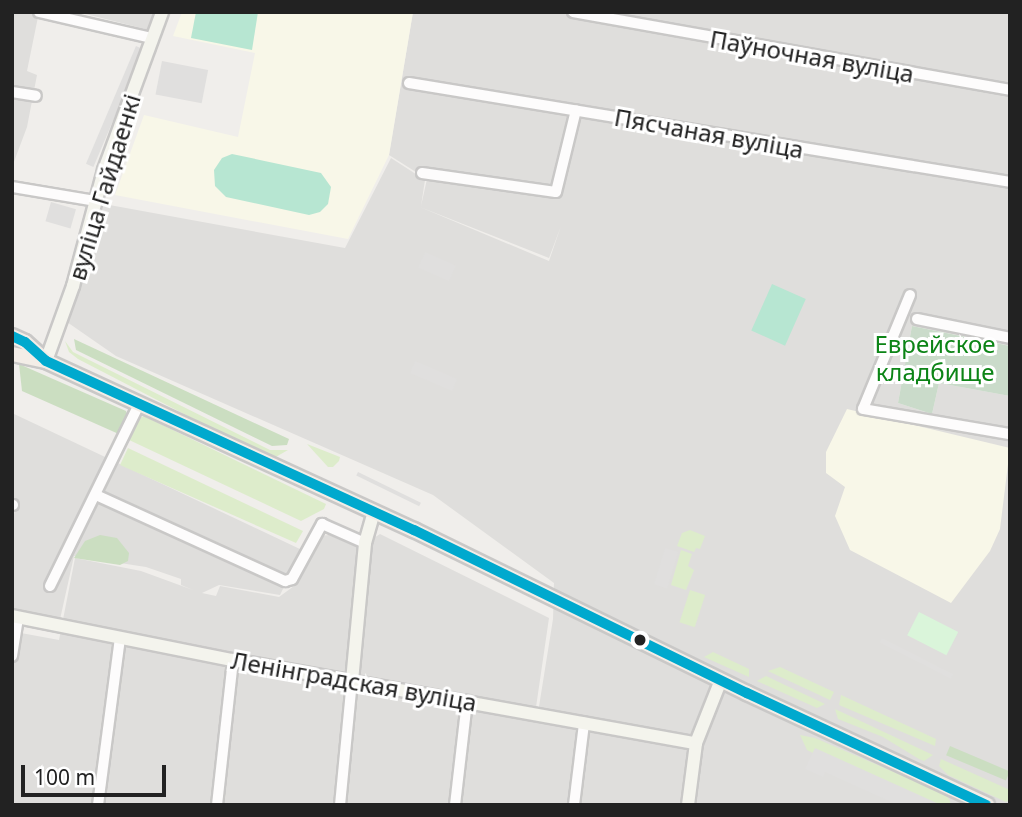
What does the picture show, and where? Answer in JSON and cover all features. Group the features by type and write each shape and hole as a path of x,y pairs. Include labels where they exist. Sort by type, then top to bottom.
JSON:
{"main road":[{"path":"12,336 25,342 46,361"},
{"path":"12,354 46,361 374,512 987,805"}],"street":[{"path":"38,12 152,38"},
{"name":"вуліца Гайдаенкі","path":"46,361 73,286 96,201 162,12"},
{"name":"Паўночная вуліца","path":"573,12 1010,90"},
{"name":"Пясчаная вуліца","path":"409,83 1010,182"},
{"path":"12,92 36,96"},
{"path":"422,173 556,192 576,110"},
{"path":"12,187 96,201"},
{"path":"910,295 863,409 1010,434"},
{"path":"917,319 1010,338"},
{"path":"50,586 139,404"},
{"path":"96,495 285,582 292,579 322,524 365,542"},
{"path":"340,805 365,542 374,512"},
{"path":"12,656 15,616"},
{"name":"Ленінградская вуліца","path":"15,616 233,660 696,743"},
{"path":"98,805 120,638"},
{"path":"217,805 233,660"},
{"path":"688,805 696,743 721,680"},
{"path":"455,805 467,701"},
{"path":"574,805 584,723"}],"shaded area":[{"path":"12,12 39,12 27,71 37,75 27,127 12,167"},
{"path":"78,12 155,12 149,30"},
{"path":"182,12 413,12 389,155 348,239 115,195 144,115 238,137 255,53 173,36"},
{"path":"413,12 1010,12 1010,346 912,326 898,403 932,414 939,383 1010,396 1010,805 12,805 12,624 21,633 59,640 75,558 141,571 193,590 181,585 181,579 146,567 74,556 59,624 12,608 12,525 16,504 12,503 12,413 302,550 280,595 219,585 202,593 216,596 220,586 279,597 294,586 320,536 329,535 359,548 380,534 549,618 534,721 620,737 537,719 553,619 554,583 433,495 116,356 67,322 104,204 345,248 391,158 425,180 421,206 427,179 389,155","holes":["420,207 549,258 561,226 549,261"]},
{"path":"136,46 143,49 93,167 86,164"},
{"path":"162,61 208,70 202,103 156,94"},
{"path":"51,202 76,209 70,228 45,221"},
{"path":"425,252 456,266 449,281 418,268"},
{"path":"415,361 457,379 452,391 410,373"},
{"path":"847,409 1010,448 1000,529 990,551 951,603 850,550 835,516 845,487 826,473 826,452"},
{"path":"358,472 421,503 419,506 356,476"},
{"path":"665,548 678,552 667,588 654,584"},
{"path":"882,638 953,674 951,679 880,642"},
{"path":"815,748 939,804 898,805 825,772 823,777 805,769"}],"green space":[{"path":"196,12 258,12 252,50 191,38"},
{"path":"232,154 321,173 331,187 328,204 320,212 309,215 226,197 215,186 214,170 222,158"},
{"path":"772,284 806,299 785,346 751,331"},
{"name":"Еврейское кладбище","path":"912,326 1010,346 1010,396 939,383 932,414 898,403"},
{"path":"74,339 289,439 287,445 272,446 76,350"},
{"path":"65,341 73,352 270,450 288,450 274,458 215,430 78,359 69,352"},
{"path":"19,364 126,411 128,417 121,435 22,391"},
{"path":"144,416 326,504 324,509 301,521 127,439 137,419"},
{"path":"307,444 340,457 339,461 333,467 328,467"},
{"path":"128,448 303,531 296,543 120,465"},
{"path":"690,530 705,536 700,549 696,548 694,552 677,546 682,533"},
{"path":"100,535 117,538 129,553 128,561 120,565 74,558 85,541"},
{"path":"681,550 692,554 688,566 694,570 686,590 671,585"},
{"path":"690,590 705,595 695,627 679,622"},
{"path":"919,612 958,632 946,655 907,635"},
{"path":"713,652 749,669 749,677 704,657"},
{"path":"780,667 834,692 830,700 768,671"},
{"path":"766,676 825,704 817,708 757,681"},
{"path":"841,695 936,739 935,746 839,705"},
{"path":"835,709 933,755 924,761 919,759 883,737 838,719"},
{"path":"800,735 815,738 947,795 951,804 939,805 815,749 813,753 807,750"},
{"path":"950,746 1010,771 1006,781 946,755"},
{"path":"941,759 1010,790 1010,800 1006,802 948,775 939,766"}],"transit line":[{"path":"12,336 25,342 46,361 414,530 747,693 986,805"}]}
